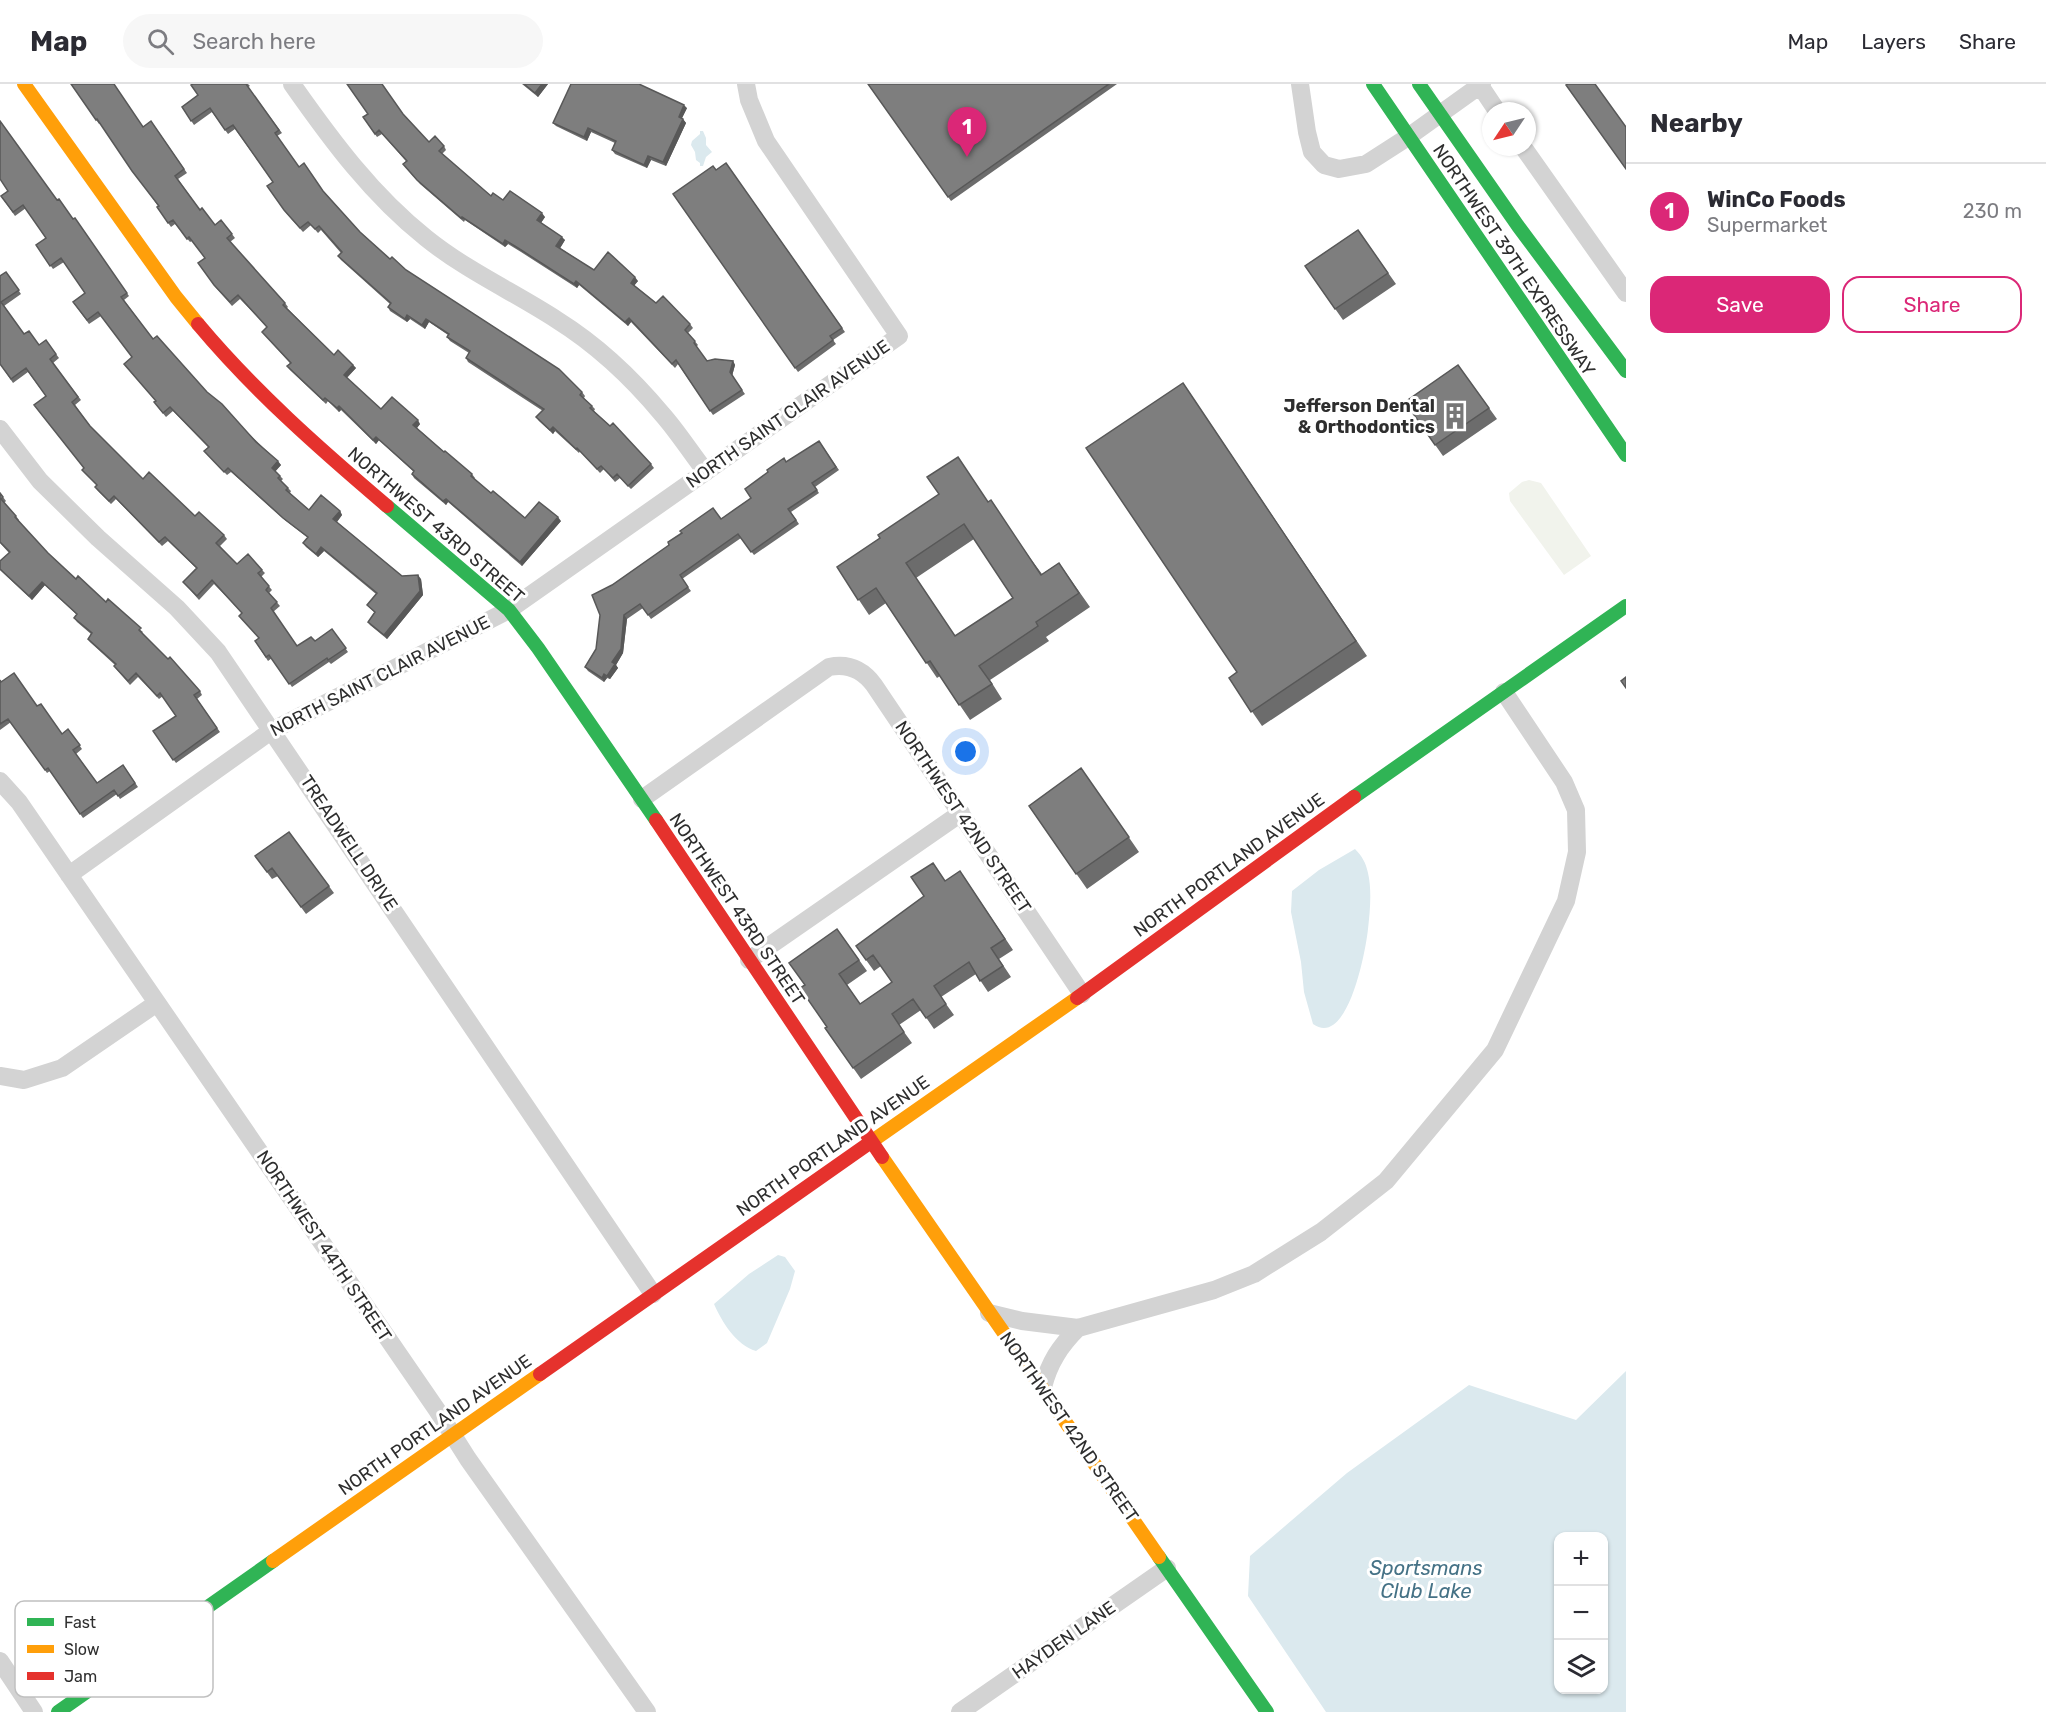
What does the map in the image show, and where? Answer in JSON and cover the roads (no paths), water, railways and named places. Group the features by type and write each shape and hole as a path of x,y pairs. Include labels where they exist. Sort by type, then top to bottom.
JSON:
{"main road":[{"name":"NORTHWEST 43RD STREET","path":"24,84 176,297 219,349 305,436 509,609 642,800 871,1141"},
{"name":"NORTHWEST 39TH EXPRESSWAY","path":"1373,84 1626,455"},
{"name":"NORTHWEST 39TH EXPRESSWAY","path":"1419,84 1518,226 1626,371"},
{"name":"NORTH PORTLAND AVENUE","path":"213,1603 1082,994 1375,782 1626,606"},
{"name":"NORTHWEST 42ND STREET","path":"871,1141 1267,1712"},
{"name":"NORTH PORTLAND AVENUE","path":"58,1712 79,1697"}],"street":[{"path":"292,84 336,145 384,200 424,237 464,266 558,321 590,343 614,364 662,414 706,472"},
{"name":"NORTH SAINT CLAIR AVENUE","path":"69,875 271,731 509,609 899,336 766,141 749,100 746,84"},
{"path":"1301,86 1309,145 1317,160 1331,169 1349,169 1366,164 1408,137 1480,84 1491,102"},
{"path":"1529,156 1626,293"},
{"name":"TREADWELL DRIVE","path":"0,429 40,481 98,538 177,608 218,652 653,1294"},
{"name":"NORTHWEST 42ND STREET","path":"642,800 829,667 842,665 867,675 1082,994"},
{"path":"989,1313 1022,1321 1078,1328 1214,1290 1254,1274 1321,1232 1386,1181 1495,1050 1566,901 1577,852 1576,810 1559,774 1504,692"},
{"name":"NORTHWEST 44TH STREET","path":"0,781 19,802 452,1435 647,1712"},
{"path":"749,960 961,813"},
{"path":"0,1076 24,1080 62,1068 157,1003"},
{"path":"1043,1387 1048,1369 1062,1344 1078,1328"},
{"name":"HAYDEN LANE","path":"960,1712 1167,1568"},
{"path":"0,1661 15,1684"},
{"path":"24,1697 34,1712"}],"water":[{"path":"700,131 703,131 706,145 712,152 706,157 703,166 700,166 696,160 691,145"},
{"path":"1355,849 1365,863 1369,880 1370,908 1366,940 1353,993 1336,1023 1325,1028 1313,1024 1304,992 1301,962 1291,912 1292,891 1319,870"},
{"path":"778,1255 785,1257 795,1271 790,1289 767,1343 756,1351 736,1338 714,1304 749,1274"},
{"name":"Sportsmans Club Lake","path":"1626,1371 1626,1712 1326,1712 1248,1596 1250,1556 1347,1473 1469,1385 1576,1420"}],"place":[{"name":"WinCo Foods","path":"967,157"},
{"name":"Jefferson Dental & Orthodontics","path":"1455,416"}]}
